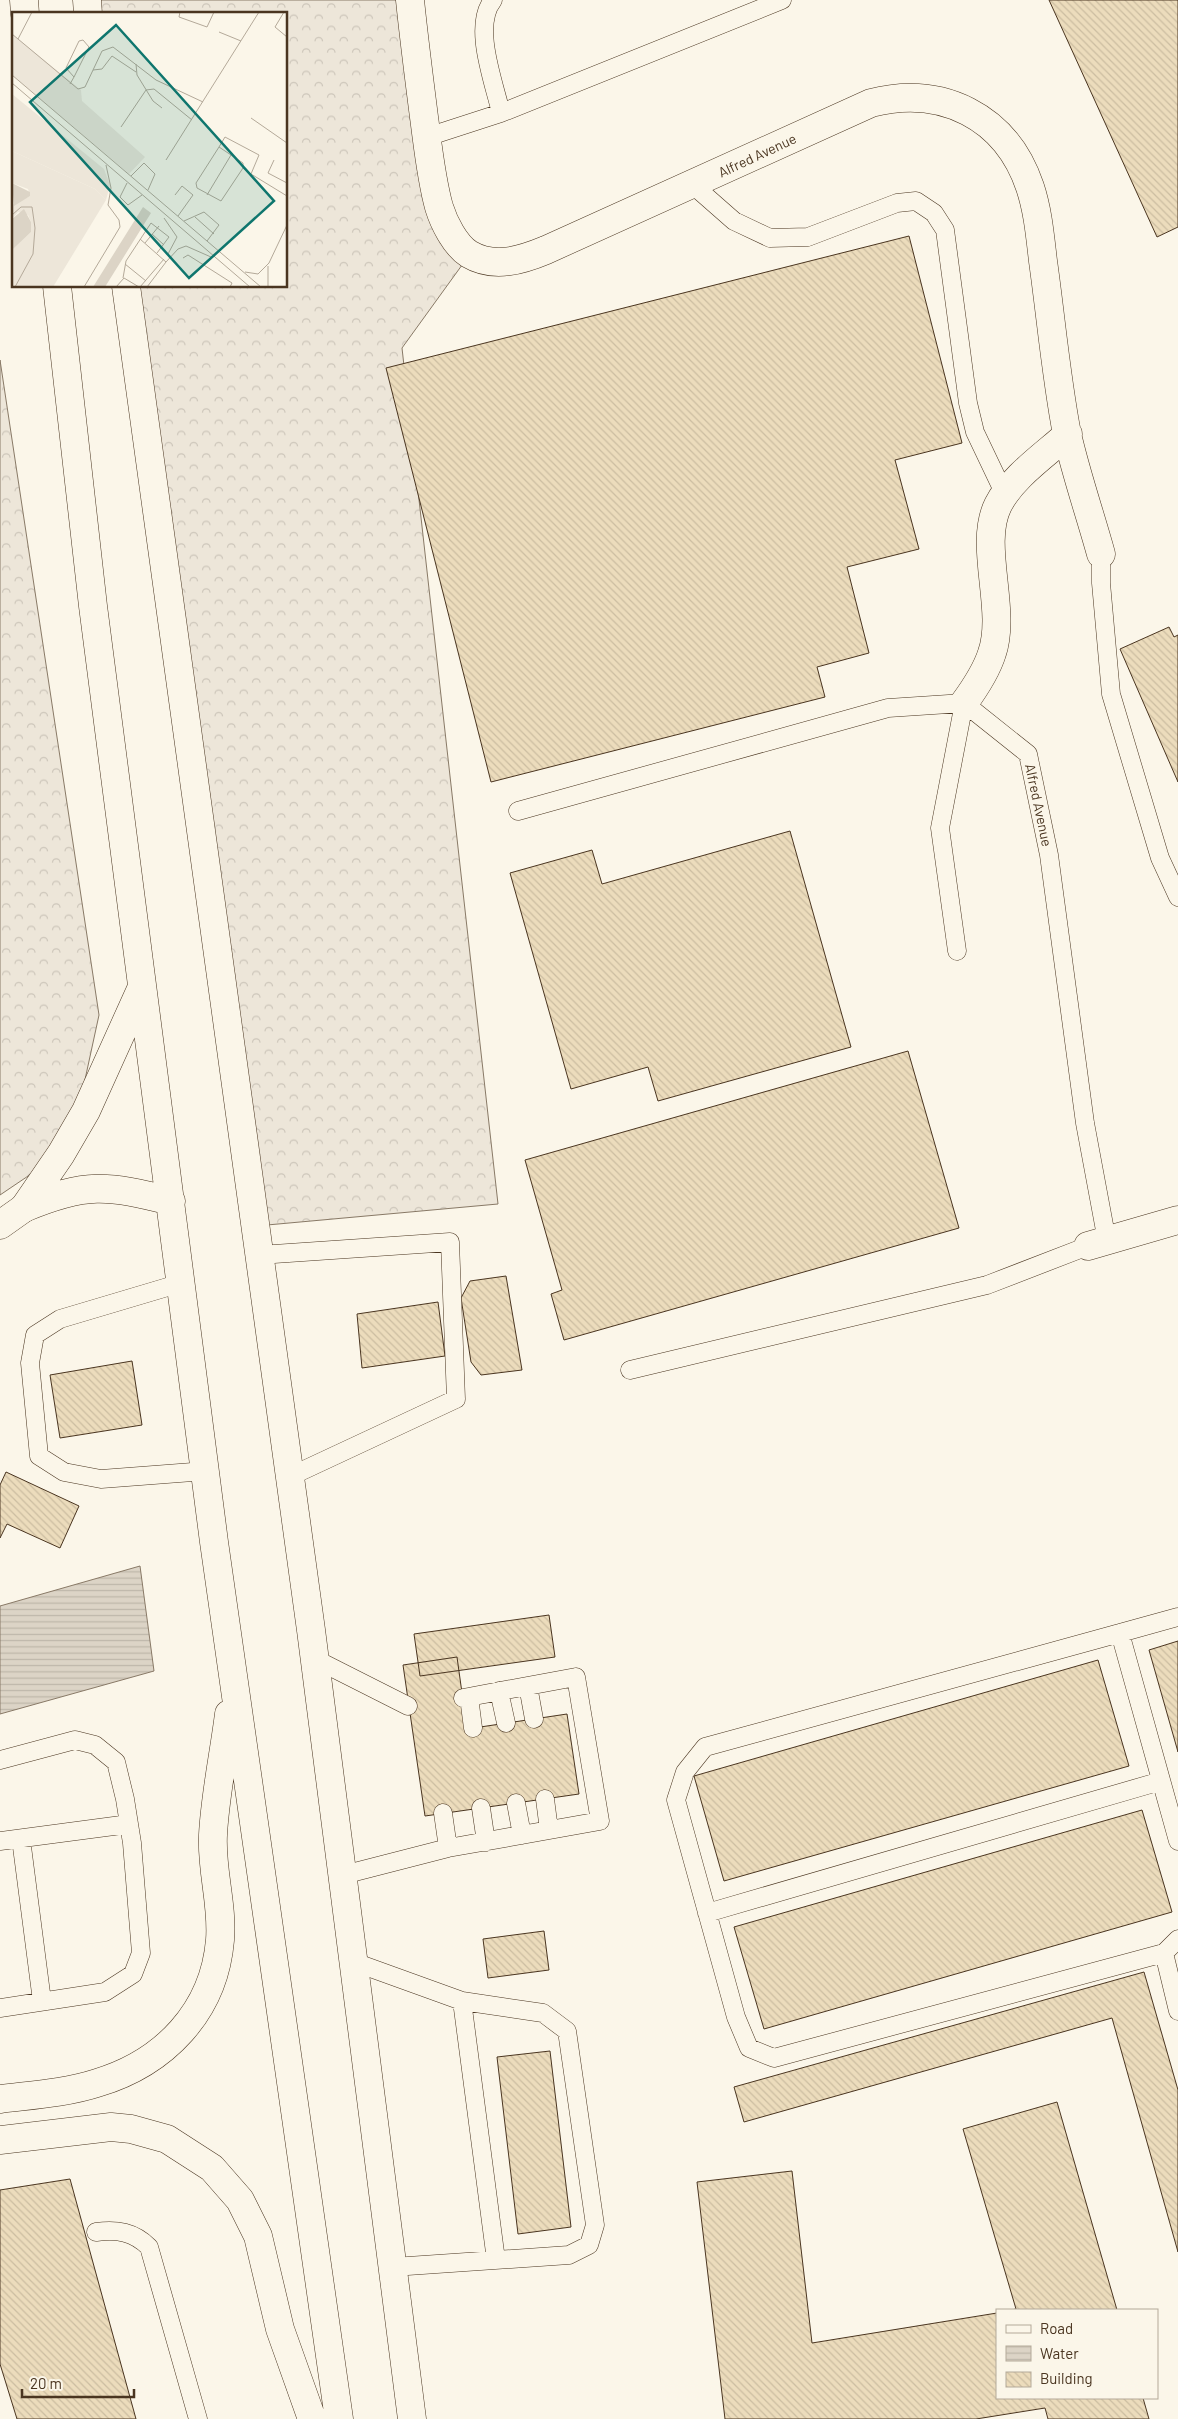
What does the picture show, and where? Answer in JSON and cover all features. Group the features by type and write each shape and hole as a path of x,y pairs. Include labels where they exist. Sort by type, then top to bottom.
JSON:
{"main road":[{"name":"Alfred Avenue","path":"410,0 427,137 440,208 458,244 470,254 492,262 524,259 693,185 871,102 913,96 937,100 979,116 1009,145 1024,172 1036,205 1068,434 1102,554"},
{"path":"57,288 93,606 214,1542 339,2419"},
{"path":"126,288 291,1476 412,2419"},
{"path":"964,704 982,677 993,653 996,630 996,600 992,540 993,522 998,506 1017,480 1068,434"},
{"path":"24,1208 61,1154 86,1112 142,987"},
{"path":"0,1225 24,1208 71,1191 98,1188 129,1191 171,1201"},
{"path":"1097,1243 1178,1220"},
{"path":"0,2099 75,2088 118,2076 159,2052 189,2025 197,2011 212,1979 220,1942 221,1924 213,1836 234,1681"},
{"path":"0,2140 112,2127 131,2129 167,2139 212,2168 240,2200 258,2236 280,2329 312,2419"}],"lane":[{"path":"493,0 488,7 483,30 501,113"},
{"path":"427,137 501,113 782,0"},
{"path":"693,185 734,221 770,238 808,236 897,203 916,201 934,213 945,230 967,396 975,432 1005,495"},
{"path":"1102,554 1101,583 1110,694 1160,858 1178,897"},
{"path":"518,810 888,708 964,704 940,828 957,951"},
{"name":"Alfred Avenue","path":"964,704 1028,754 1049,855 1085,1123 1097,1243"},
{"path":"259,1255 450,1242 456,1399 291,1476"},
{"path":"630,1370 986,1286 1097,1243"},
{"path":"181,1283 60,1319 35,1335 30,1364 39,1456 64,1472 101,1479 206,1472"},
{"path":"1178,1617 705,1748 685,1772 676,1800 736,2016 749,2048 774,2058 1164,1953 1178,1938"},
{"path":"1120,1633 1178,1842"},
{"path":"315,1659 408,1706"},
{"path":"343,1874 448,1848 600,1821 576,1677 466,1697 473,1728"},
{"path":"528,1686 534,1719"},
{"path":"499,1691 506,1723"},
{"path":"0,1760 75,1740 95,1745 116,1762 129,1824 141,1953 133,1974 105,1992 0,2008"},
{"path":"707,1913 1161,1781"},
{"path":"545,1799 549,1830"},
{"path":"516,1803 522,1835"},
{"path":"481,1808 486,1842"},
{"path":"444,1814 448,1848"},
{"path":"0,1842 129,1824"},
{"path":"21,1839 42,2001"},
{"path":"1164,1953 1178,2011"},
{"path":"354,1962 462,2001 543,2013 567,2031 595,2225 589,2245 569,2255 393,2267"},
{"path":"462,2001 496,2260"},
{"path":"96,2232 125,2232 149,2247 198,2419"}],"green space":[{"path":"87,0 410,0 427,137 470,254 402,348 498,1204 256,1226 126,288 288,288 288,12 88,12"},
{"path":"0,360 99,1015 81,1098 37,1170 0,1195"}],"water":[{"path":"140,1566 154,1671 0,1714 0,1606"}],"building":[{"path":"1049,0 1178,0 1178,227 1157,237"},
{"path":"909,236 962,443 895,460 919,549 847,567 869,653 817,667 825,697 491,782 386,368"},
{"path":"1169,627 1174,637 1178,635 1178,782 1120,649"},
{"path":"790,831 851,1047 658,1101 648,1067 571,1089 510,873 592,850 602,884"},
{"path":"908,1051 959,1228 564,1340 551,1294 562,1290 525,1160"},
{"path":"506,1276 522,1370 481,1375 471,1362 461,1298 470,1281"},
{"path":"438,1302 445,1356 362,1368 357,1314"},
{"path":"132,1361 142,1425 60,1438 50,1375"},
{"path":"6,1472 79,1506 60,1548 7,1524 0,1538 0,1485"},
{"path":"549,1615 555,1657 420,1676 414,1634"},
{"path":"1178,1641 1178,1752 1149,1650"},
{"path":"457,1657 467,1729 567,1714 579,1794 425,1816 403,1665"},
{"path":"1098,1660 1129,1766 724,1881 694,1776"},
{"path":"1142,1810 1172,1912 764,2029 734,1927"},
{"path":"544,1931 549,1970 488,1978 483,1939"},
{"path":"1144,1972 1178,2090 1178,2252 1112,2018 744,2122 734,2087"},
{"path":"550,2051 571,2227 518,2234 497,2057"},
{"path":"1057,2102 1117,2309 1016,2309 963,2129"},
{"path":"792,2171 812,2343 996,2313 996,2399 1143,2399 1149,2419 1048,2419 1045,2408 976,2419 725,2419 697,2182"},
{"path":"70,2179 136,2419 17,2419 0,2364 0,2190"}]}
